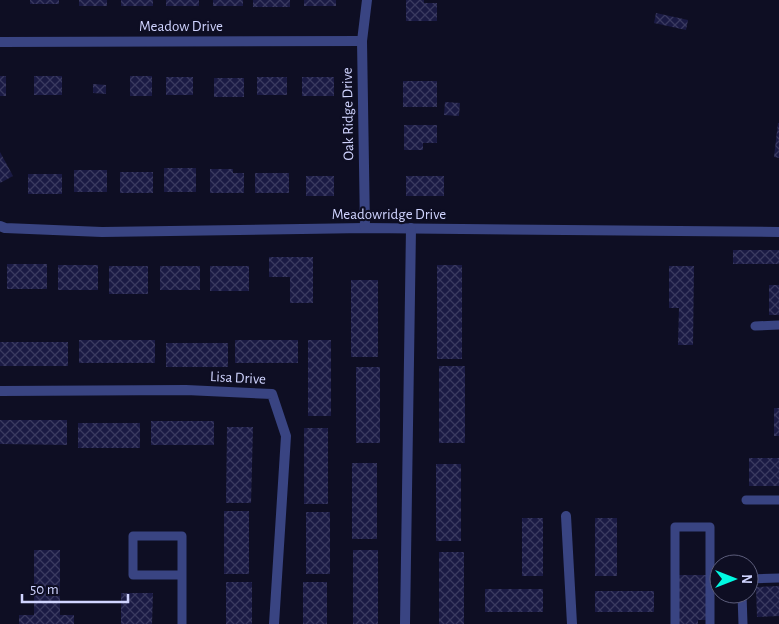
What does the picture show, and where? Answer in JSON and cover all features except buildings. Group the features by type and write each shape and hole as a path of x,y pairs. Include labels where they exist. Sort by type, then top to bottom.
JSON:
{"street":[{"name":"Oak Ridge Drive","path":"365,228 362,41 367,0"},
{"name":"Meadow Drive","path":"0,42 362,41"},
{"name":"Meadowridge Drive","path":"0,226 5,228 102,232 365,228 779,232"},
{"path":"405,624 411,228"},
{"name":"Lisa Drive","path":"0,391 186,390 272,394 286,436 274,624"},
{"path":"566,516 572,624"}],"lane":[{"path":"755,326 779,326"},
{"path":"746,500 779,500"},
{"path":"674,624 675,527 710,527 710,624"},
{"path":"182,576 133,575 133,536 182,536 182,576 182,624"},
{"path":"759,579 779,578"},
{"path":"742,604 743,624"}]}
